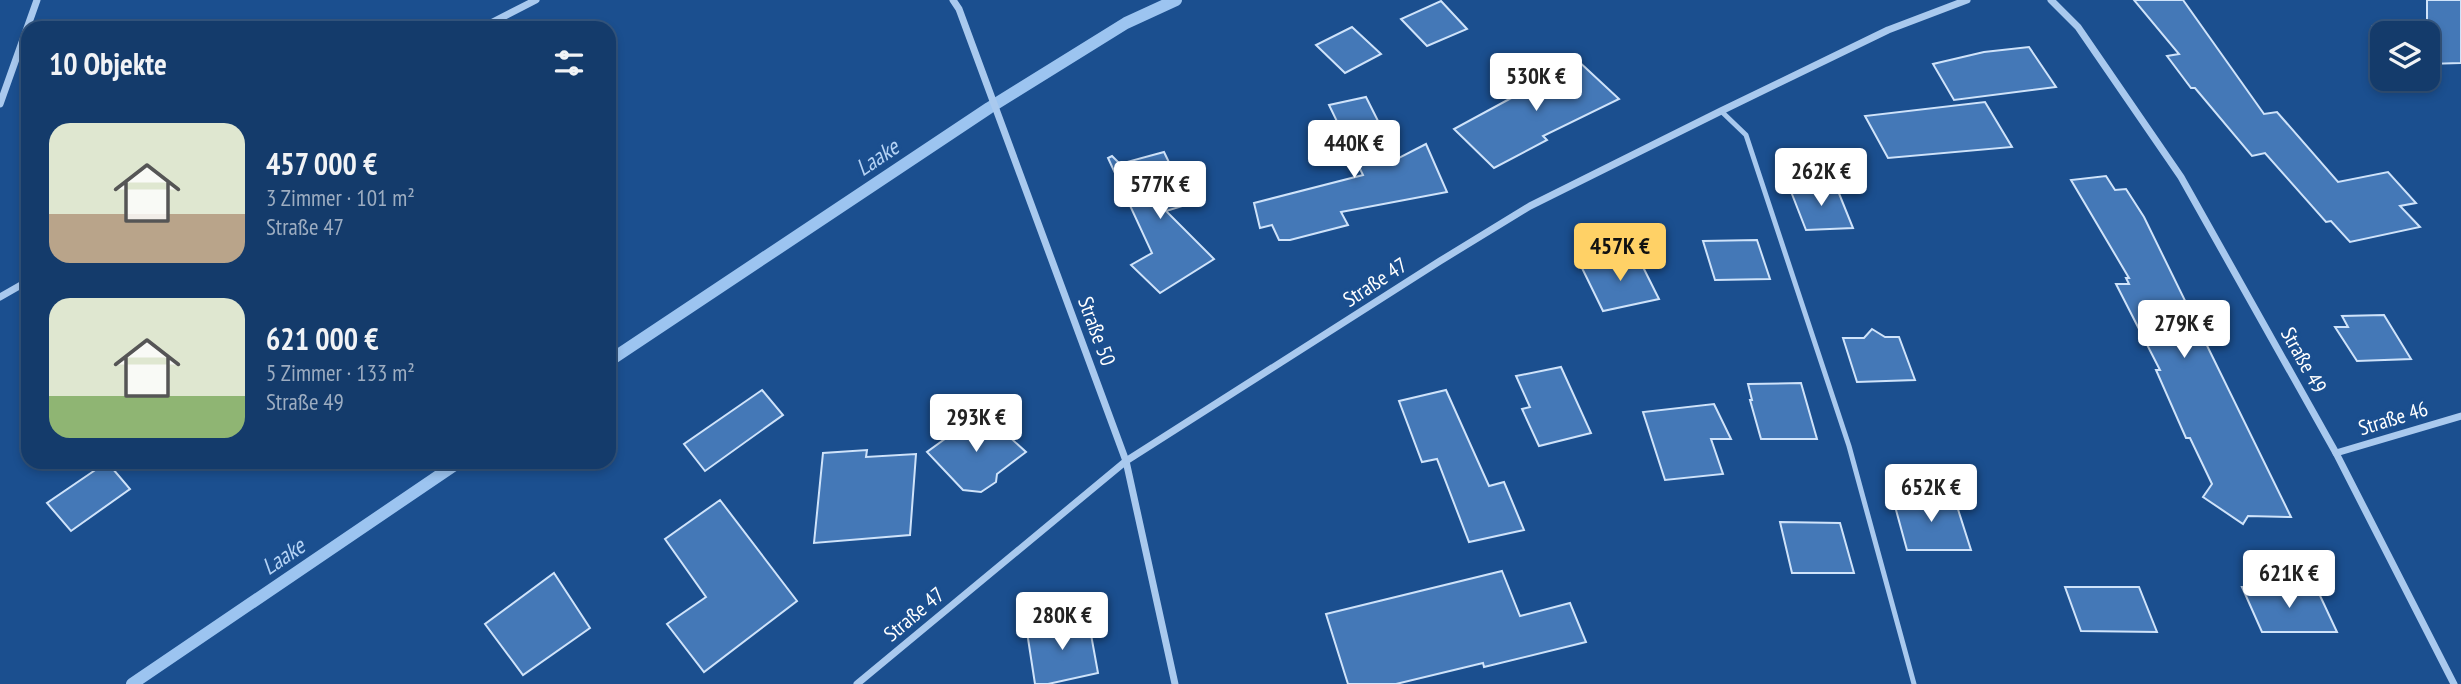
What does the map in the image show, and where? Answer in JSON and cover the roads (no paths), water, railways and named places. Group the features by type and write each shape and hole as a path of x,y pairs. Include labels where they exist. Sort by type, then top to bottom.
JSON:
{"street":[{"path":"30,21 37,0"},
{"path":"495,21 536,0"},
{"name":"Straße 50","path":"953,0 959,9 1006,133 1126,461 1175,684"},
{"name":"Straße 47","path":"858,684 1126,461 1530,206 1888,30 1967,0"},
{"name":"Straße 49","path":"2051,0 2078,27 2181,177 2336,453 2454,684"},
{"path":"0,104 21,45"},
{"path":"0,297 21,285"},
{"name":"Straße 46","path":"2336,453 2461,416"}],"lane":[{"path":"1721,111 1746,135 1849,446 1914,684"}],"waterway":[{"name":"Laake","path":"616,356 989,108 1126,23 1176,0"},
{"name":"Laake","path":"132,684 449,469"}]}
